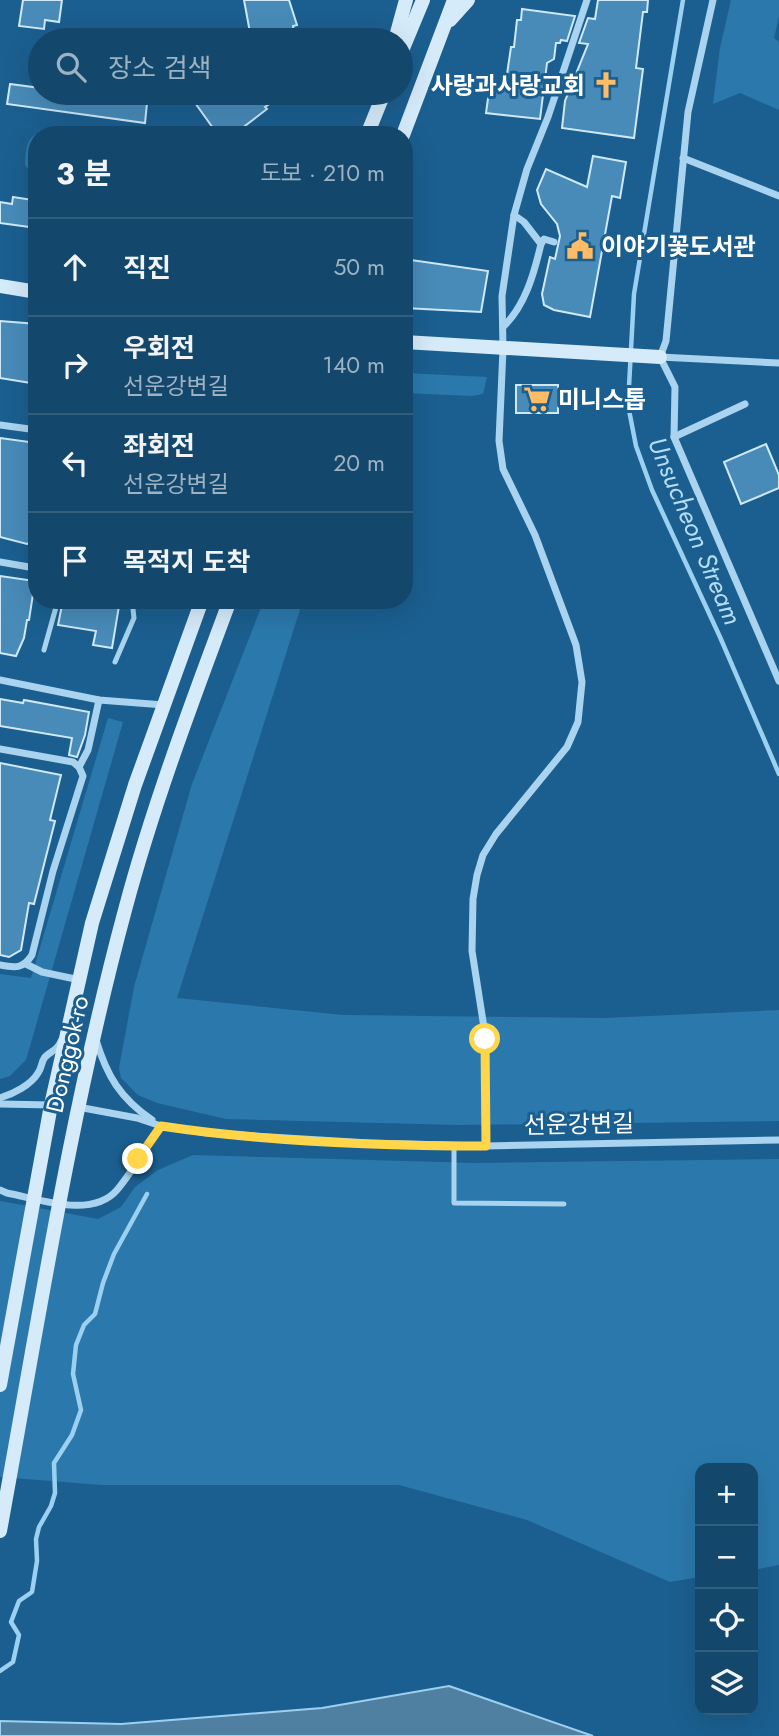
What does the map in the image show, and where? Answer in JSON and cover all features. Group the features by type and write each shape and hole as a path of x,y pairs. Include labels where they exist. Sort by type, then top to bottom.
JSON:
{"main road":[{"path":"398,28 406,0"},
{"path":"411,28 423,0"},
{"path":"406,126 454,0"},
{"path":"444,26 468,0"},
{"path":"370,126 378,105"},
{"path":"0,286 28,291"},
{"path":"413,343 656,357"},
{"name":"Donggok-ro","path":"0,1385 51,1105 92,923 135,785 199,609"},
{"name":"Donggok-ro","path":"0,1531 54,1243 71,1136 125,908 177,744 227,609"}],"street":[{"path":"486,1146 485,1034 472,951 473,899 477,875 483,855 496,834 567,747 578,722 582,681 572,634 535,535 503,469 499,441 502,296 514,215 527,169 548,117 587,0"},
{"path":"656,357 666,341 688,112 713,0"},
{"path":"683,158 779,196"},
{"path":"514,215 524,222 541,244"},
{"path":"503,327 527,293 541,244 544,239 554,242"},
{"path":"656,357 779,363"},
{"path":"656,357 675,387 674,437 779,681"},
{"path":"674,437 745,404"},
{"path":"0,425 28,429"},
{"path":"0,562 28,566"},
{"path":"0,680 99,700 165,705"},
{"path":"79,767 88,750 99,700"},
{"path":"0,748 73,762 83,776 53,871 32,955 26,964 17,968 0,965"},
{"path":"26,964 42,972 80,981"},
{"path":"0,1098 15,1093 39,1073 47,1054 59,1047 74,1008"},
{"path":"0,1190 74,1205 97,1203 116,1191 161,1126 119,1093 102,1060 94,1035"},
{"path":"0,1104 51,1105"},
{"name":"선운강변길","path":"78,1107 137,1118 161,1126 207,1133 454,1146 779,1140"}],"lane":[{"path":"44,650 55,609"},
{"path":"115,662 135,618 134,609"},
{"path":"454,1146 454,1203 564,1204"}],"shaded area":[{"path":"731,0 779,0 774,38 779,42 779,110 740,93 713,104 720,48"},
{"path":"28,143 28,169 25,165"},
{"path":"413,373 487,377 483,394 413,393"},
{"path":"260,609 300,609 177,998 343,1015 606,1018 779,1010 779,1121 459,1125 226,1119 157,1103 138,1095 121,1078 119,1068 134,987 192,784"},
{"path":"108,718 123,722 26,1060 10,1076 0,1079 0,974 31,978"},
{"path":"193,1155 475,1163 779,1159 779,1565 758,1569 758,1463 695,1463 695,1578 670,1582 527,1520 399,1485 102,1485 0,1477 0,1201 98,1219 121,1207 135,1187 158,1170"},
{"path":"449,1686 593,1736 0,1736 0,1721 121,1724 322,1708"}],"building":[{"path":"23,0 62,0 59,22 45,20 44,28 19,26"},
{"path":"244,0 289,0 297,25 293,28 249,28"},
{"path":"598,0 648,0 647,12 643,12 636,68 643,69 634,138 562,128 565,101 588,44 579,43 588,18 595,19"},
{"path":"522,9 575,16 567,41 556,43 554,59 547,63 540,119 486,113 489,91 493,92 494,87 505,88 511,47 514,47 517,20 521,20"},
{"path":"10,84 28,86 28,105 147,105 145,123 7,104"},
{"path":"197,105 268,105 265,107 267,109 245,126 212,126"},
{"name":"이야기꽃도서관","path":"593,156 626,162 620,198 612,196 590,317 554,310 544,305 542,294 550,257 555,259 560,236 557,224 541,204 537,190 546,169 587,187"},
{"path":"13,197 28,199 28,227 0,223 0,202 12,204"},
{"path":"413,260 488,271 481,312 413,308"},
{"path":"0,321 28,323 28,383 0,378"},
{"name":"미니스톱","path":"516,385 558,385 558,413 516,413"},
{"path":"0,438 28,442 28,544 0,537"},
{"path":"766,444 779,475 779,488 741,504 724,462"},
{"path":"0,576 28,580 28,609 31,609 24,638 16,656 0,653"},
{"path":"61,609 118,609 112,648 93,645 96,631 58,625"},
{"path":"0,699 23,703 24,700 89,712 77,757 69,755 72,738 0,726"},
{"path":"0,763 61,775 50,820 55,821 34,904 29,903 21,950 9,957 0,955"}],"waterway":[{"name":"Unsucheon Stream","path":"683,0 634,294 628,405 636,446 652,490 779,774"},
{"path":"0,1671 13,1662 19,1635 11,1622 19,1601 32,1592 37,1561 36,1539 55,1493 54,1463 72,1435 81,1410 73,1374 76,1345 84,1325 95,1314 114,1254 147,1194"}],"place":[{"name":"사랑과사랑교회","path":"606,85"},
{"name":"이야기꽃도서관","path":"580,246"},
{"name":"미니스톱","path":"537,399"}],"route":[{"path":"138,1159 161,1126 207,1133 369,1143 486,1146 485,1039"}]}
